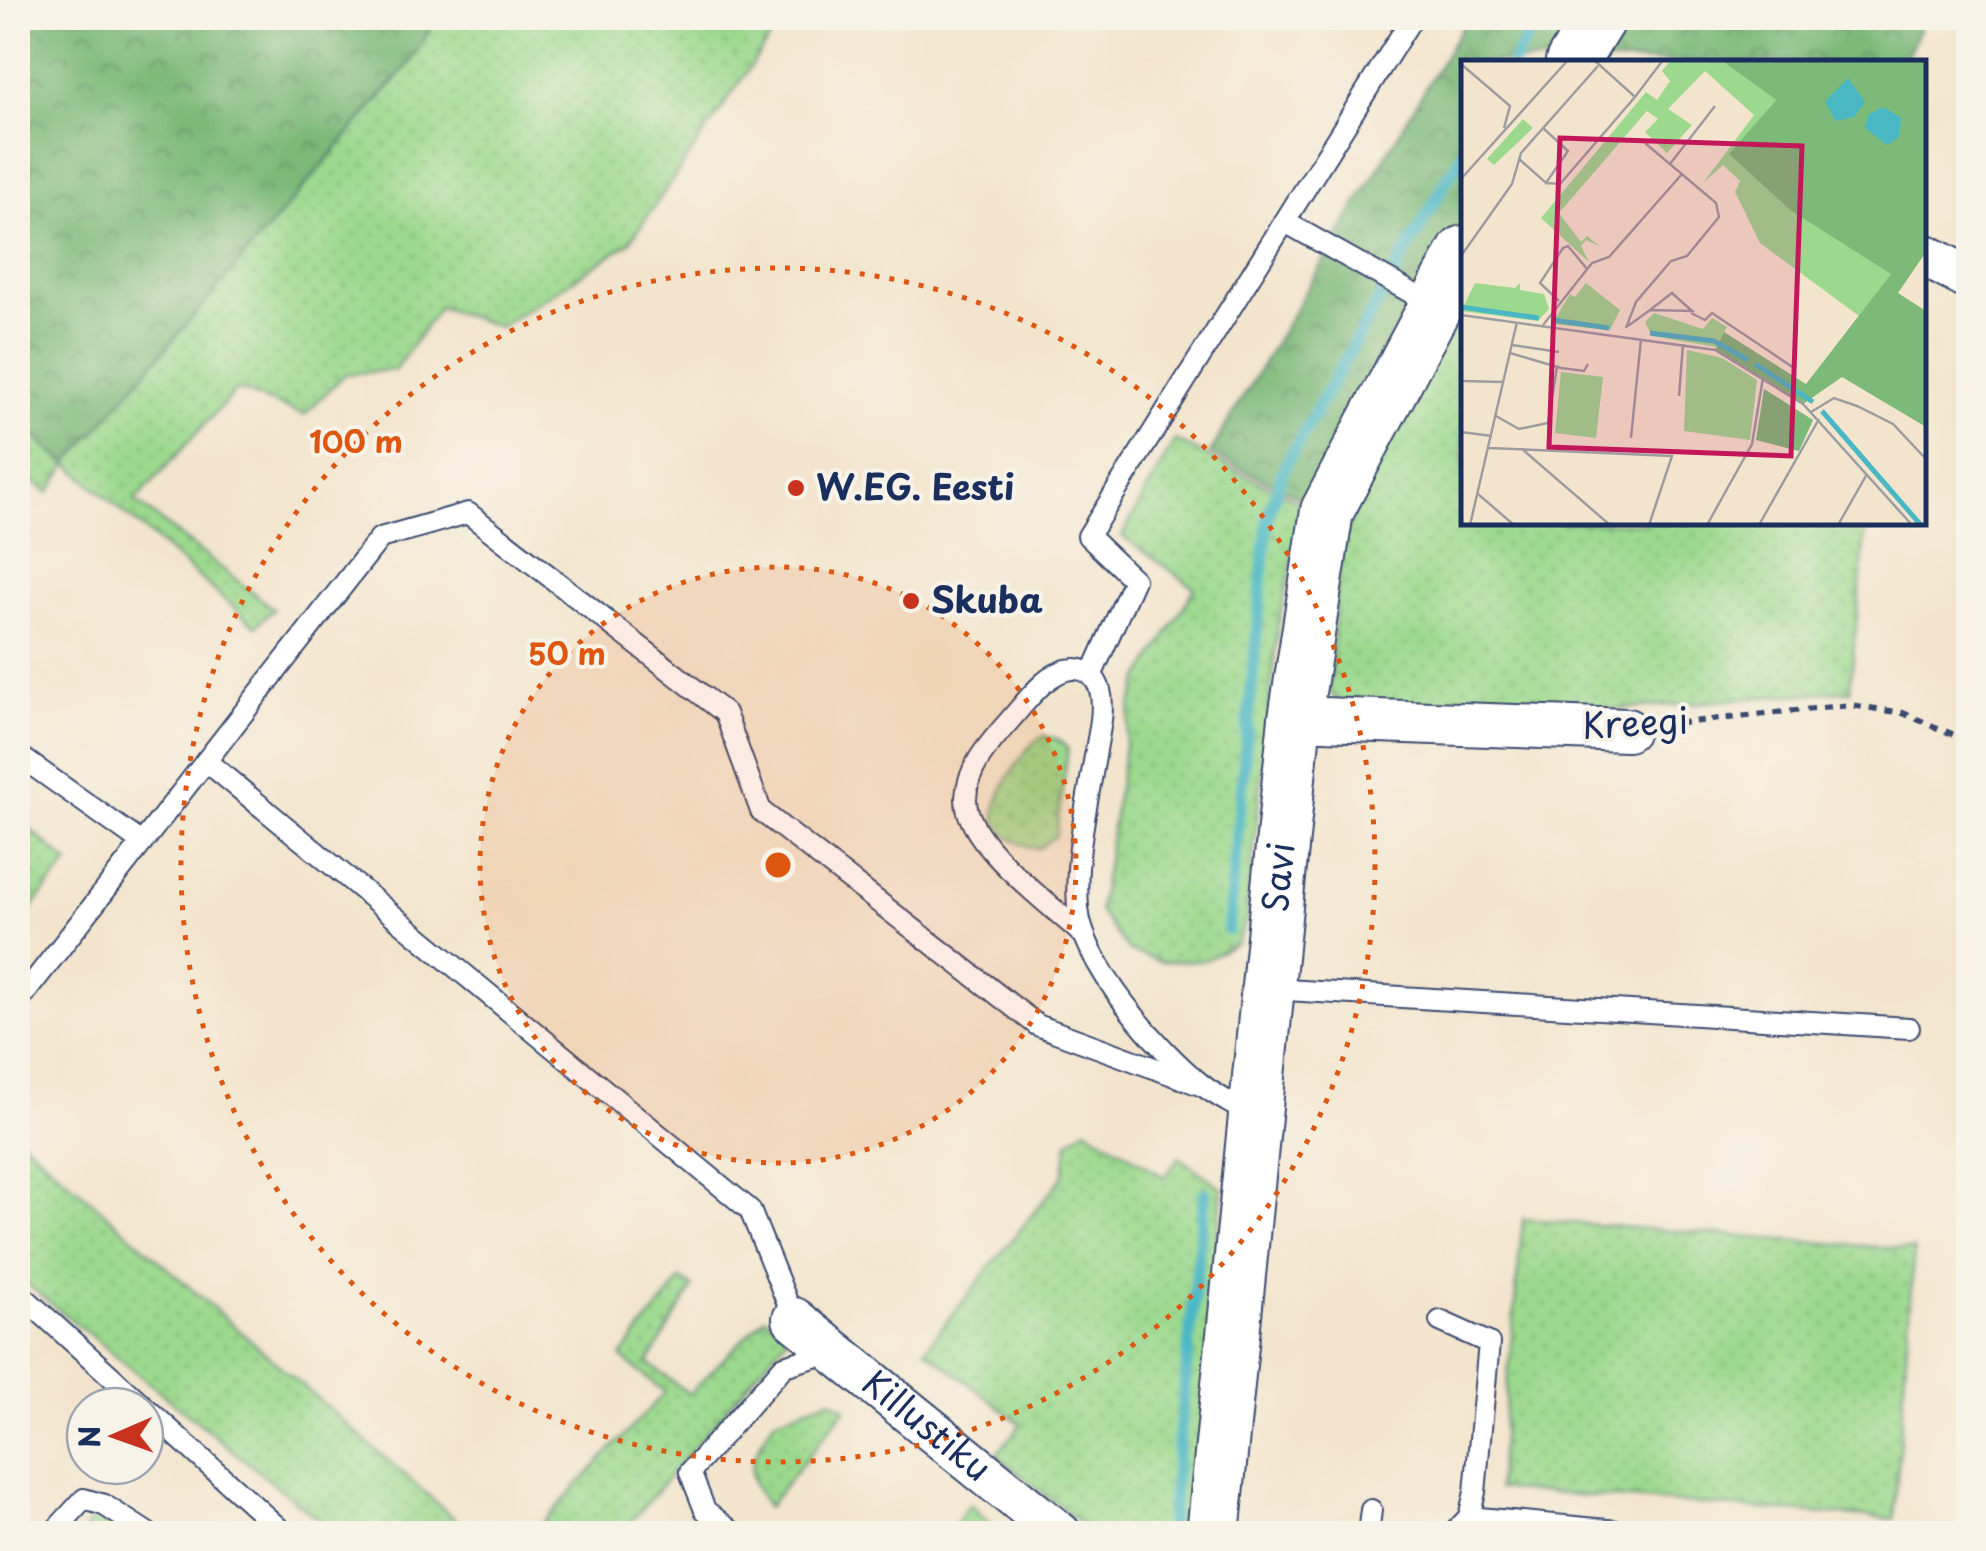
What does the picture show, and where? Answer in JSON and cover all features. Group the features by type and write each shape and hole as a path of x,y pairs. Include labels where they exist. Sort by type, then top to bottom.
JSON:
{"street":[{"path":"1573,60 1599,18"},
{"name":"Savi","path":"1214,1534 1295,718 1328,511 1420,298 1461,255"},
{"path":"1926,257 1968,278"},
{"name":"Kreegi","path":"1295,718 1627,730"},
{"name":"Killustiku","path":"794,1320 1047,1530"}],"lane":[{"path":"1092,674 1134,580 1088,536 1412,18"},
{"path":"1285,222 1420,298"},
{"path":"18,1002 380,538 468,514 725,713 761,811 1037,1025 1203,1086 1256,1118"},
{"path":"1082,933 1080,857 1100,718 1100,691 1092,674 1076,668 1056,673 984,751 966,796 968,816 993,852 1082,933 1111,983 1162,1048 1203,1086"},
{"path":"18,755 142,843"},
{"path":"206,761 750,1210 794,1320"},
{"path":"1268,989 1908,1028"},
{"path":"18,1292 285,1534"},
{"path":"1440,1321 1490,1343 1469,1517 1453,1534"},
{"path":"736,1534 706,1510 690,1472 784,1366 834,1352"},
{"path":"52,1534 84,1499 104,1505 149,1534"},
{"path":"1368,1534 1371,1510"},
{"path":"1469,1517 1649,1534"}],"path":[{"name":"Kreegi","path":"1627,730 1851,704 1903,713 1968,741"}],"green space":[{"path":"18,18 436,18 411,61 67,464 18,424"},
{"path":"436,18 784,18 629,243 500,327 439,307 395,370 345,374 304,415 237,389 135,501 274,609 255,626 68,464 49,493 18,470 18,424 68,463 411,62"},
{"path":"1467,18 1599,18 1573,60 1461,60 1461,256 1327,511 1210,453"},
{"path":"1629,18 1924,18 1905,60 1604,60"},
{"path":"1461,310 1461,525 1866,525 1850,690 1598,711 1341,704 1329,691 1340,550 1375,460"},
{"path":"1175,440 1305,505 1278,625 1246,920 1237,943 1205,960 1162,962 1129,951 1099,911 1131,707 1140,679 1195,588 1122,536"},
{"path":"1044,736 1057,739 1068,749 1056,835 1038,849 1021,844 1001,830 996,810 1019,761"},
{"path":"18,819 69,863 18,924"},
{"path":"1086,1128 1165,1177 1179,1157 1222,1188 1194,1533 1092,1533 996,1455 1021,1424 925,1349 1063,1176 1068,1142"},
{"path":"18,1137 471,1533 335,1533 165,1396 165,1386 153,1386 18,1277"},
{"path":"1523,1219 1914,1250 1894,1519 1497,1489"},
{"path":"681,1279 693,1287 648,1363 689,1394 765,1317 789,1335 621,1533 532,1534 665,1392 621,1357"},
{"path":"830,1399 846,1408 768,1507 752,1473 760,1444 774,1420"},
{"path":"970,1504 993,1528 992,1533 948,1533"},
{"path":"98,1513 122,1533 81,1534"}],"waterway":[{"path":"1514,60 1538,18"},
{"path":"1228,930 1268,516 1285,466 1461,155"},
{"path":"1169,1534 1205,1193"}],"place":[{"name":"W.EG. Eesti","path":"796,488"},
{"name":"Skuba","path":"911,601"}]}
